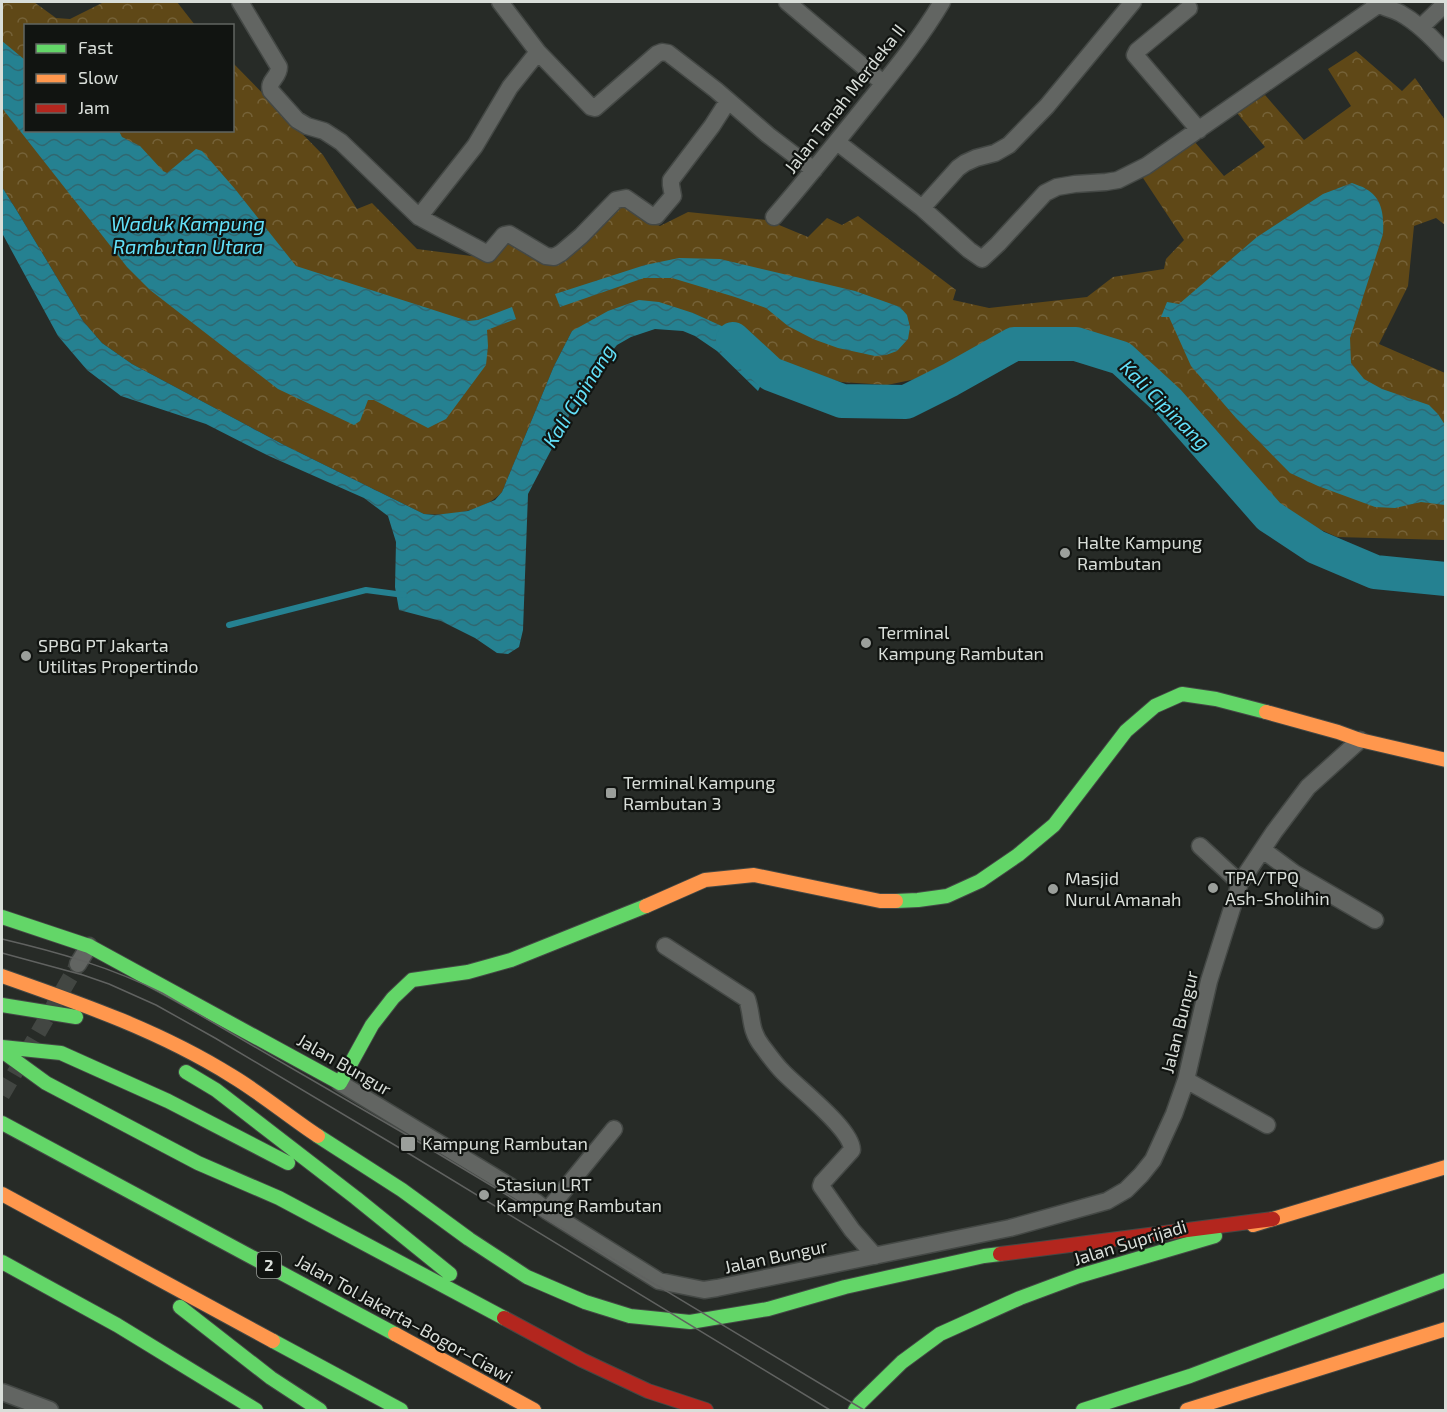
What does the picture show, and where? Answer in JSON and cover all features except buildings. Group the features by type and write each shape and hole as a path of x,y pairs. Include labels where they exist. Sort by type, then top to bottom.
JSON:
{"main road":[{"path":"340,1083 372,1025 393,998 412,980 468,972 511,960 633,912 705,880 754,875 880,901 918,900 947,896 980,881 1018,855 1054,825 1126,731 1155,706 1182,694 1216,699 1360,740 1446,759"},
{"name":"Jalan Bungur","path":"2,917 89,946 340,1083"},
{"path":"2,976 104,1012 164,1038 233,1077 527,1277 585,1302 630,1316 690,1322 768,1309 845,1287 984,1256 1273,1219"},
{"path":"2,1005 78,1018 89,1023"},
{"path":"2,1049 61,1053 168,1101 356,1198"},
{"path":"2,1049 46,1083 66,1094 198,1163 279,1198 582,1360 648,1391 706,1410"},
{"path":"173,1065 216,1090 356,1198 506,1320"},
{"name":"Jalan Tol Jakarta–Bogor–Ciawi","path":"2,1123 534,1410"},
{"name":"Jalan Suprijadi","path":"857,1407 902,1362 940,1334 1020,1298 1079,1276 1446,1167"},
{"path":"2,1194 401,1410"},
{"path":"112,1254 271,1377 320,1410"},
{"path":"2,1262 117,1325 256,1410"},
{"path":"1083,1410 1190,1376 1446,1280"},
{"path":"1187,1410 1446,1329"}],"street":[{"path":"240,2 279,67 279,72 269,87 297,120 324,131 341,142 419,217 488,254 504,235 509,234 546,256 554,256 581,236 616,200 626,198 652,216 656,216 674,196 671,180 728,101"},
{"path":"500,2 538,52 594,108 657,54 668,53 814,170"},
{"path":"787,2 883,83"},
{"name":"Jalan Tanah Merdeka II","path":"774,217 837,142 929,23 942,2"},
{"path":"922,208 958,168 970,160 995,153 1009,145 1047,106 1133,2"},
{"path":"837,142 922,208 982,259 1045,193 1057,187 1118,180 1146,166 1376,3 1400,13 1421,27 1446,53"},
{"path":"1421,27 1446,3"},
{"path":"1189,8 1135,55 1199,130"},
{"path":"419,217 475,146 510,87 538,52"},
{"name":"Jalan Bungur","path":"340,1083 536,1202 659,1281 700,1289 717,1288 1010,1228 1107,1201 1126,1190 1153,1160 1174,1114 1186,1080 1209,981 1240,883 1274,832 1308,788 1360,740"},
{"path":"1200,846 1240,883"},
{"path":"1263,850 1294,873 1375,920"},
{"path":"78,964 89,946"},
{"path":"665,946 747,999 752,1027 761,1044 783,1073 836,1122 847,1136 852,1150 821,1186 852,1230 875,1256"},
{"path":"1186,1080 1267,1125"},
{"path":"547,1211 614,1129"},
{"path":"2,1392 50,1410"}],"green space":[{"path":"2,2 34,2 56,18 70,19 104,2 177,2 194,24 24,24 24,132 234,132 234,64 323,155 357,209 372,203 417,249 487,258 505,238 557,265 619,204 660,226 688,212 767,220 808,237 827,218 842,225 858,216 956,290 953,300 989,308 1087,297 1113,277 1164,269 1166,259 1184,240 1143,178 1194,141 1224,176 1265,147 1237,113 1265,95 1304,140 1351,106 1328,69 1356,51 1402,91 1415,78 1445,120 1445,225 1436,218 1414,226 1408,286 1379,344 1445,373 1445,540 1337,537 1273,505 1259,494 1161,379 1131,352 1103,339 1062,333 1012,334 921,378 887,385 841,382 772,362 752,345 693,313 572,331 554,366 502,492 486,504 466,511 424,514 284,445 132,364 102,343 83,321 2,187"}],"water":[{"name":"Waduk Kampung Rambutan Utara","path":"2,41 24,59 24,132 120,132 122,137 140,146 167,173 196,149 202,151 296,266 468,321 478,320 512,307 516,319 487,330 486,365 446,419 428,428 374,400 368,400 360,421 354,425 278,389 150,290 127,267 2,108"},
{"path":"1352,183 1376,197 1383,215 1383,234 1350,338 1351,363 1364,379 1382,389 1429,405 1438,414 1445,425 1445,505 1421,502 1395,508 1375,507 1290,473 1236,418 1191,366 1169,317 1161,317 1167,302 1179,304 1257,237 1323,194"},
{"path":"2,187 83,321 102,343 132,364 284,445 424,514 468,511 495,500 502,492 554,366 572,331 608,311 639,300 659,302 693,313 726,328 772,362 758,391 717,351 683,331 655,329 631,337 617,345 570,414 528,494 523,630 519,647 508,654 497,653 475,638 441,621 399,610 395,587 396,542 388,516 364,498 269,456 206,424 121,396 87,370 58,336 2,233"},
{"path":"679,258 720,259 855,291 900,307 907,315 910,327 908,339 897,351 886,355 875,356 838,348 813,339 788,326 766,308 672,278 644,278 560,307 555,294 645,265"}],"waterway":[{"name":"Kali Cipinang","path":"733,339 771,374 842,401 906,402 1014,344 1076,344 1121,358 1168,401 1269,516 1316,547 1375,572 1446,579"},
{"path":"229,625 366,590 404,595"}],"tunnel":[{"path":"2,1095 78,964"}],"tram line":[{"path":"2,939 84,961 123,975 162,993 412,1138 864,1410"},
{"path":"2,953 83,975 156,1005 403,1150 830,1410"}],"traffic: fast":[{"path":"896,901 947,896 980,881 1018,855 1054,825 1126,731 1155,706 1182,694 1216,699 1266,712"},
{"path":"2,917 89,946 340,1083 372,1025 393,998 412,980 468,972 511,960 646,906"},
{"path":"2,1005 76,1017"},
{"path":"2,1047 61,1053 168,1101 288,1163"},
{"path":"2,1051 46,1083 198,1163 279,1198 504,1318"},
{"path":"186,1072 216,1090 450,1274"},
{"path":"2,1123 395,1334"},
{"path":"318,1136 402,1190 469,1239 527,1277 585,1302 630,1316 690,1322 768,1309 845,1287 1000,1254"},
{"path":"855,1410 902,1362 940,1334 1020,1298 1079,1276 1215,1236"},
{"path":"2,1262 117,1325 256,1410"},
{"path":"1083,1410 1190,1376 1446,1280"},
{"path":"180,1307 271,1378 320,1410"},
{"path":"273,1341 401,1410"}],"traffic: slow":[{"path":"1266,712 1360,740 1446,760"},
{"path":"646,906 705,880 754,875 880,901 896,901"},
{"path":"2,976 91,1008 177,1045 243,1083 318,1136"},
{"path":"1253,1225 1446,1167"},
{"path":"2,1194 273,1341"},
{"path":"1187,1410 1446,1329"},
{"path":"395,1334 534,1410"}],"traffic: jam":[{"path":"1000,1254 1273,1219"},
{"path":"504,1318 582,1360 648,1391 706,1410"}],"place":[{"name":"Halte Kampung Rambutan","path":"1065,553"},
{"name":"Terminal Kampung Rambutan","path":"866,643"},
{"name":"SPBG PT Jakarta Utilitas Propertindo","path":"26,656"},
{"name":"Terminal Kampung Rambutan 3","path":"611,793"},
{"name":"TPA/TPQ Ash-Sholihin","path":"1213,888"},
{"name":"Masjid Nurul Amanah","path":"1053,889"},
{"name":"Kampung Rambutan","path":"408,1144"},
{"name":"Stasiun LRT Kampung Rambutan","path":"484,1195"}]}
